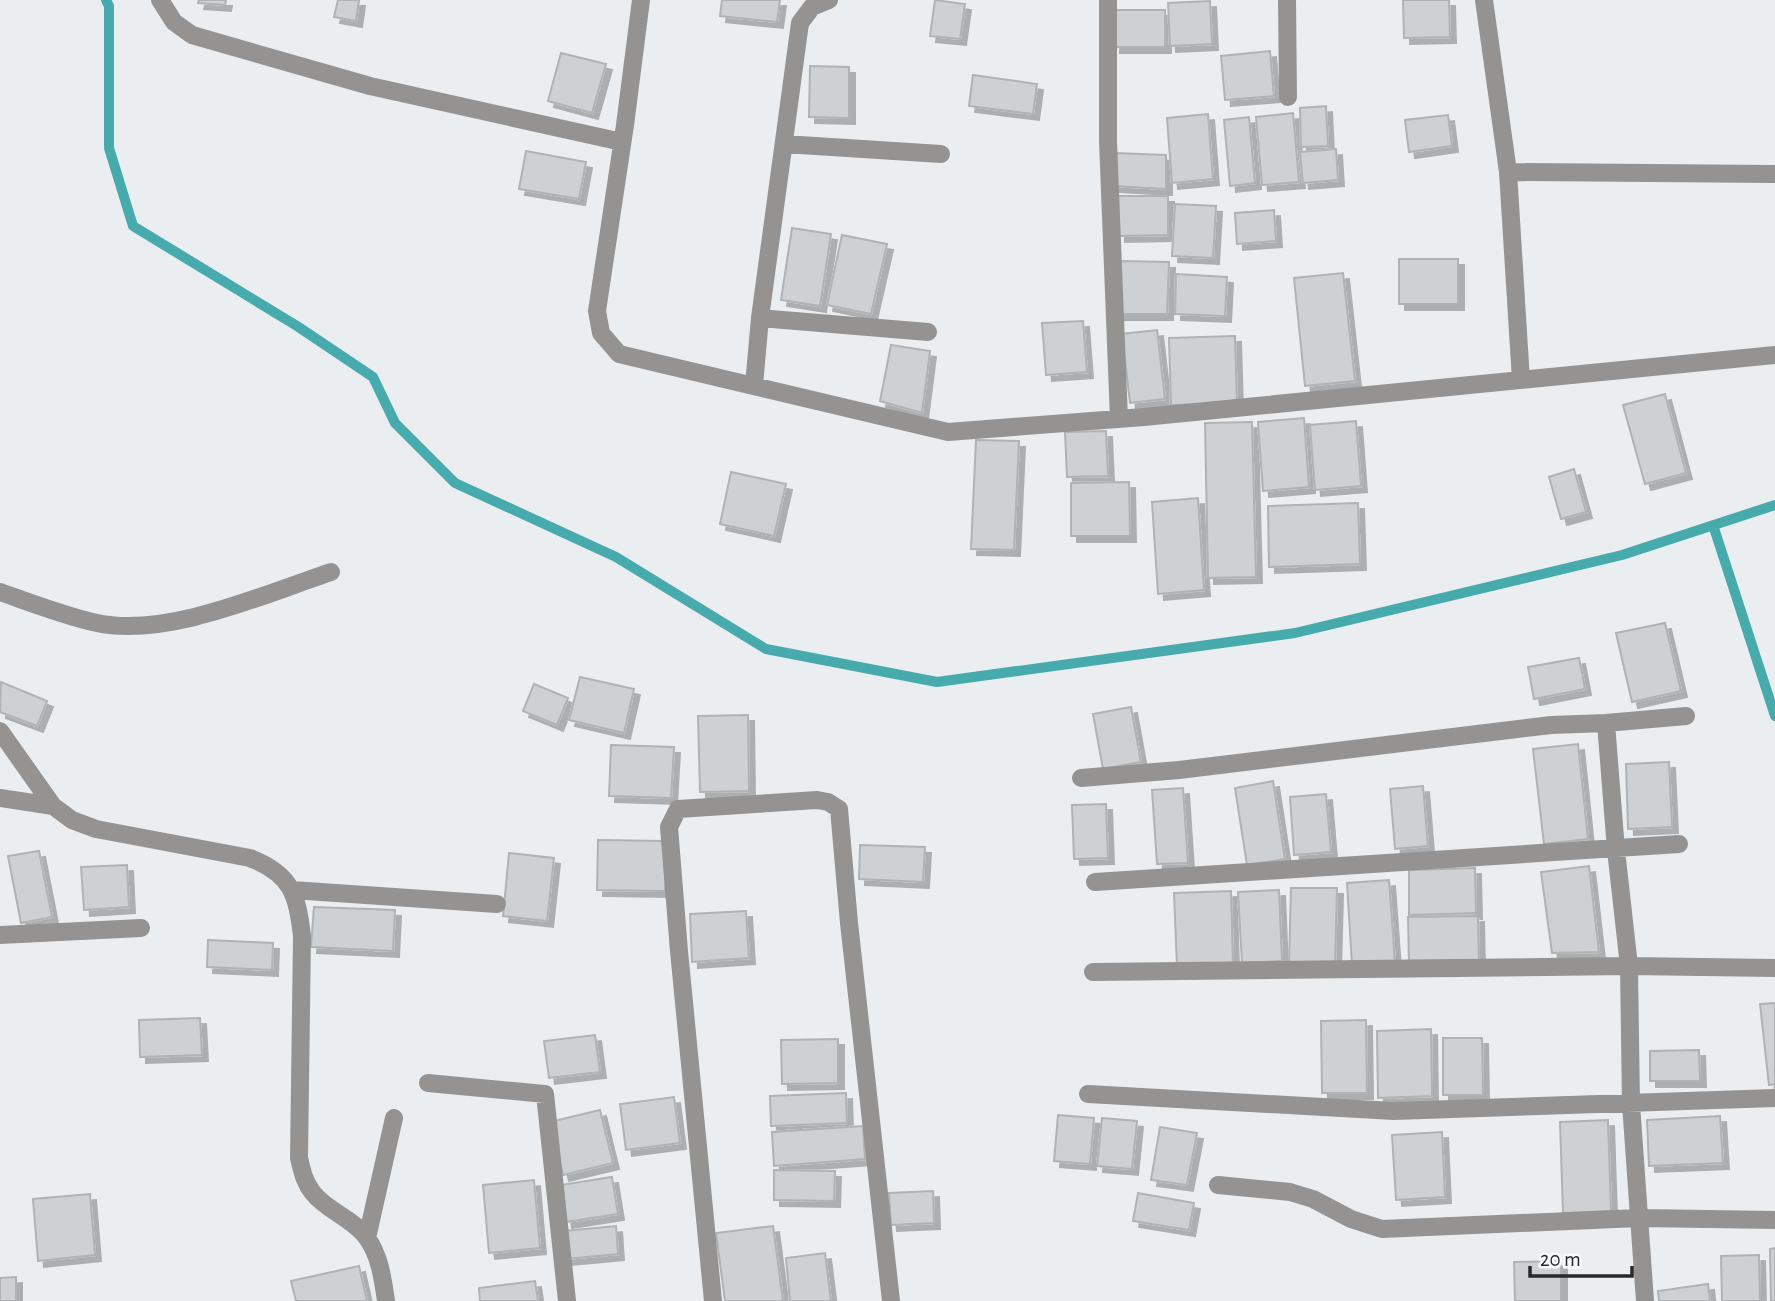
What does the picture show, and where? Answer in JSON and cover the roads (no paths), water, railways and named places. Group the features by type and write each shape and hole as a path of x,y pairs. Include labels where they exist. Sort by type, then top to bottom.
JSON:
{"street":[{"path":"160,0 174,22 192,35 370,86 622,142"},
{"path":"641,0 597,311 601,333 620,354 948,432 1119,419 1775,355"},
{"path":"754,385 760,318 800,23 812,7 829,0"},
{"path":"1108,0 1108,141 1119,419"},
{"path":"1287,0 1288,97"},
{"path":"1484,0 1508,172 1521,380"},
{"path":"784,144 941,154"},
{"path":"1508,172 1775,174"},
{"path":"760,318 928,332"},
{"path":"0,593 98,624 127,626 198,617 331,572"},
{"path":"1080,778 1192,768 1551,725 1686,716"},
{"path":"1606,723 1629,966 1632,1104 1645,1301"},
{"path":"0,731 53,806 72,820 96,830 250,858 268,865 283,876 298,907 302,936 299,1158 305,1180 314,1195 367,1238 382,1275 386,1301"},
{"path":"0,798 53,806"},
{"path":"713,1301 669,827 678,809 817,800 828,802 839,809 891,1301"},
{"path":"1095,882 1679,844"},
{"path":"292,890 497,904"},
{"path":"0,935 141,928"},
{"path":"1093,972 1629,966 1775,968"},
{"path":"428,1083 545,1094 567,1301"},
{"path":"1088,1094 1394,1111 1775,1098"},
{"path":"367,1238 394,1118"},
{"path":"1217,1185 1290,1192 1313,1199 1350,1219 1382,1229 1639,1218 1775,1220"}],"waterway":[{"path":"106,0 109,6 109,148 133,226 297,326 373,377 395,423 455,483 616,557 766,649 937,682 1295,633 1622,555 1775,505"},
{"path":"1713,525 1775,716"}]}
